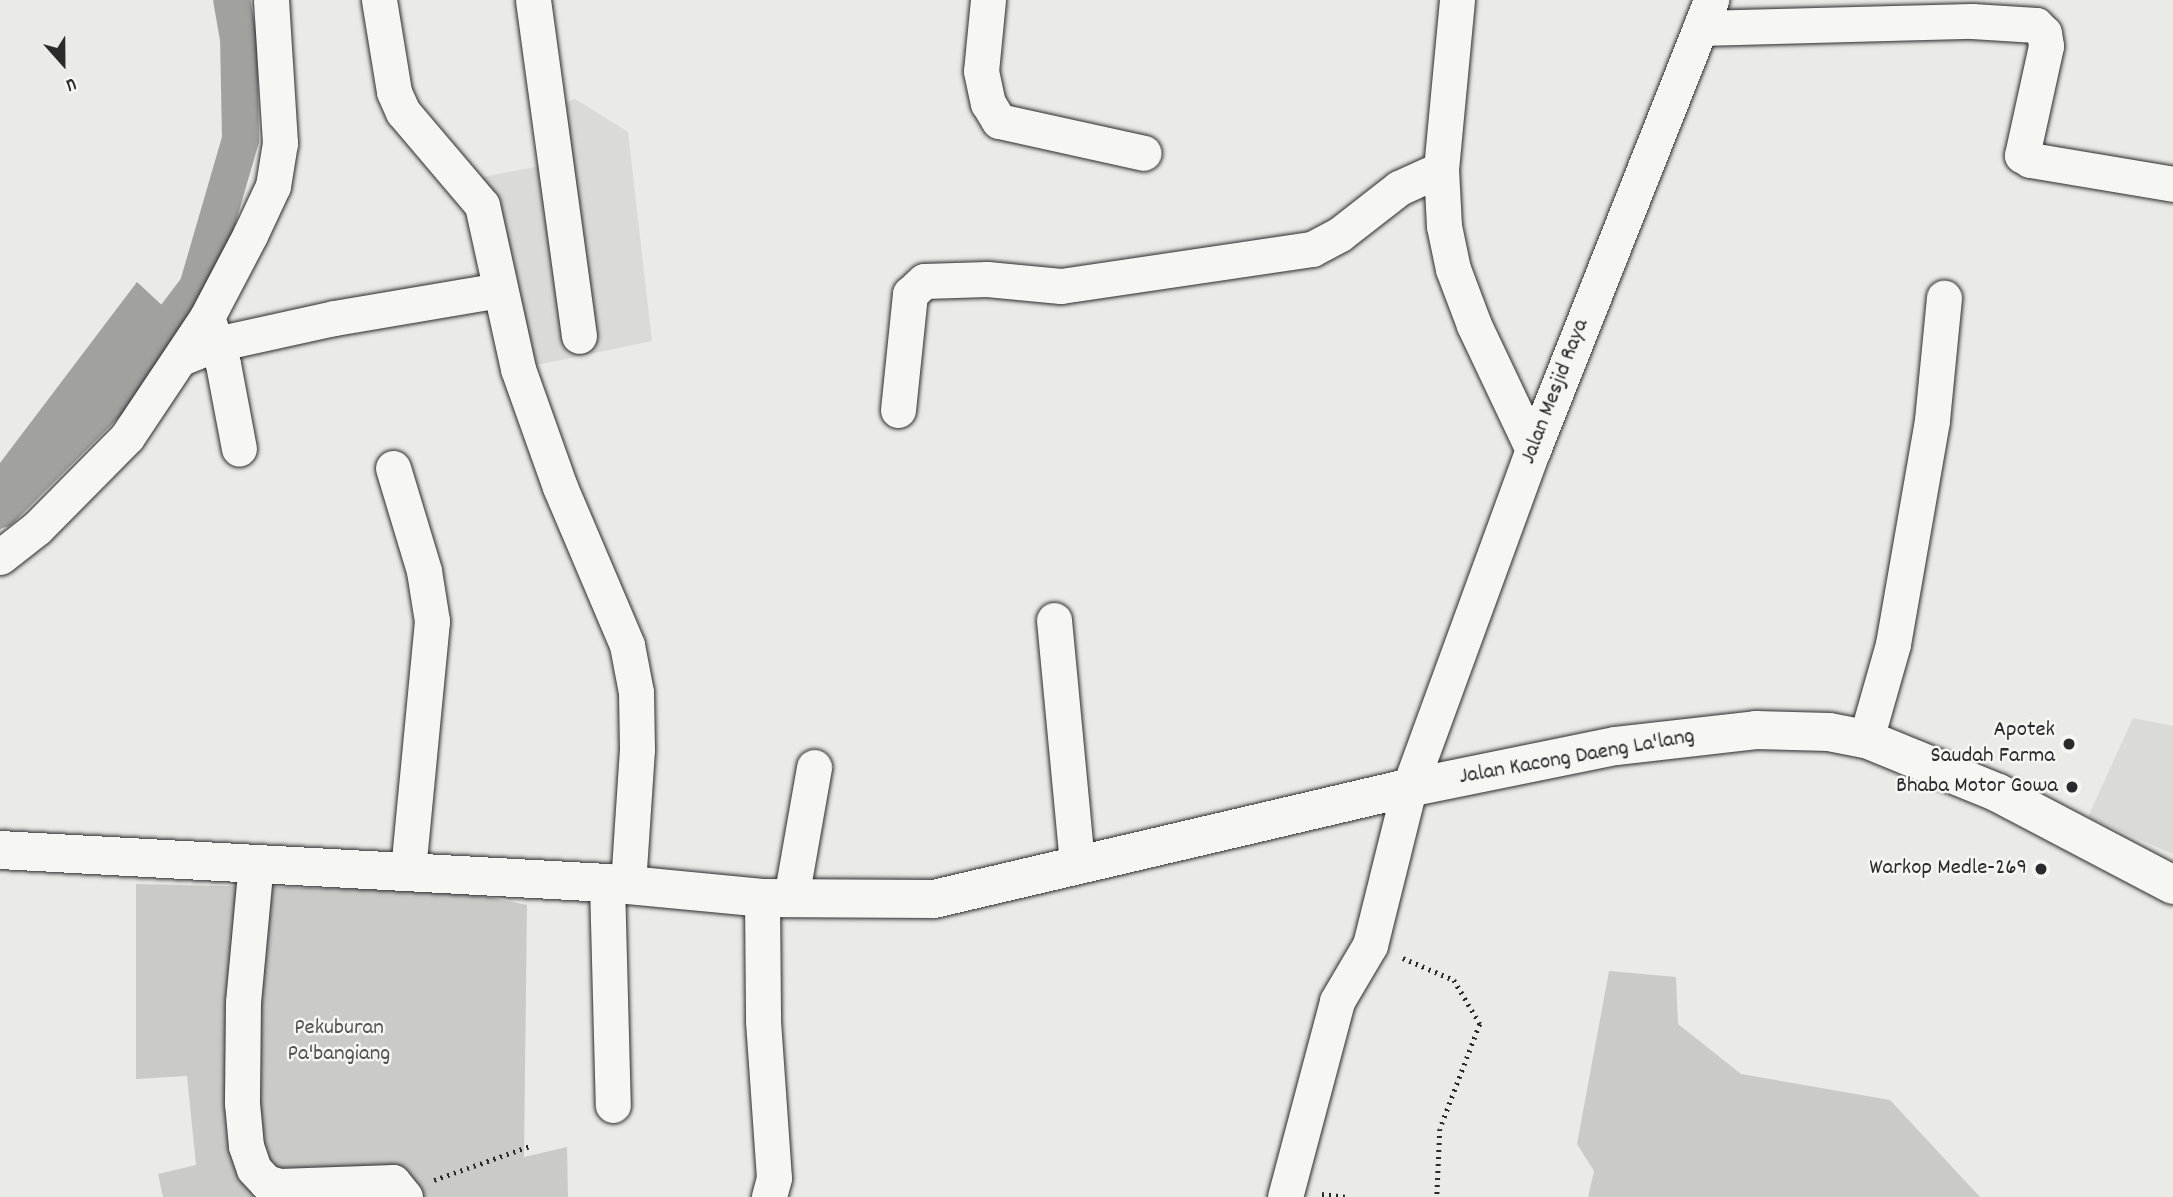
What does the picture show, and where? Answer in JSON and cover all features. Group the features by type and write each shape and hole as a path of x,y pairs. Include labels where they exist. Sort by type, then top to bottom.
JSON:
{"main road":[{"name":"Jalan Kacong Daeng La'lang","path":"0,849 256,862 777,898 934,899 1077,863 1409,788 1616,746 1756,730 1829,732 1866,739 1998,793 2173,885"}],"street":[{"path":"0,556 37,528 127,438 181,358 211,330 273,186 280,122 271,0"},
{"path":"379,0 394,92 411,124 482,205 518,369 560,487 627,645 636,692 637,749 618,885 613,1105"},
{"path":"533,0 579,336"},
{"path":"988,0 981,71 988,103 999,121 1144,153"},
{"path":"1457,0 1441,169 1453,269 1474,325 1533,450"},
{"path":"1705,14 2036,25 2044,33 2046,46 2022,155 2030,160 2173,184"},
{"name":"Jalan Mesjid Raya","path":"1285,1197 1337,1001 1370,945 1409,788 1533,450 1705,14"},
{"path":"898,410 910,294 924,281 987,279 1061,286 1312,249 1340,234 1399,188 1441,169"},
{"path":"211,330 499,290"},
{"path":"1866,739 1893,644 1932,420 1944,298"},
{"path":"211,330 239,449"},
{"path":"393,468 424,572 432,621 408,872"},
{"path":"1054,621 1077,863"},
{"path":"769,1197 774,1178 763,1021 777,898 814,766"},
{"path":"256,862 243,1002 242,1103 246,1146 254,1169 265,1182 279,1186 379,1180 393,1182 404,1194"}],"path":[{"path":"1370,945 1454,980 1480,1024 1440,1129 1437,1197"},
{"path":"404,1194 530,1146"}],"shaded area":[{"path":"575,99 628,132 652,341 508,371 477,178 572,160 561,105"},
{"path":"137,282 165,308 59,468 0,530 0,463"},
{"path":"2133,718 2173,726 2173,854 2088,817"}],"green space":[{"name":"Pekuburan Pa'bangiang","path":"136,884 456,891 527,905 524,1157 567,1147 568,1197 163,1197 158,1174 196,1165 187,1076 136,1079"},
{"path":"1609,971 1676,977 1678,1024 1741,1074 1890,1100 1980,1197 1588,1197 1594,1171 1577,1144"}],"waterway":[{"path":"0,509 119,390 197,287 240,139 238,38 231,0"}],"place":[{"name":"Apotek Saudah Farma","path":"2069,744"},
{"name":"Bhaba Motor Gowa","path":"2072,787"},
{"name":"Warkop Medle-269","path":"2041,869"}]}
